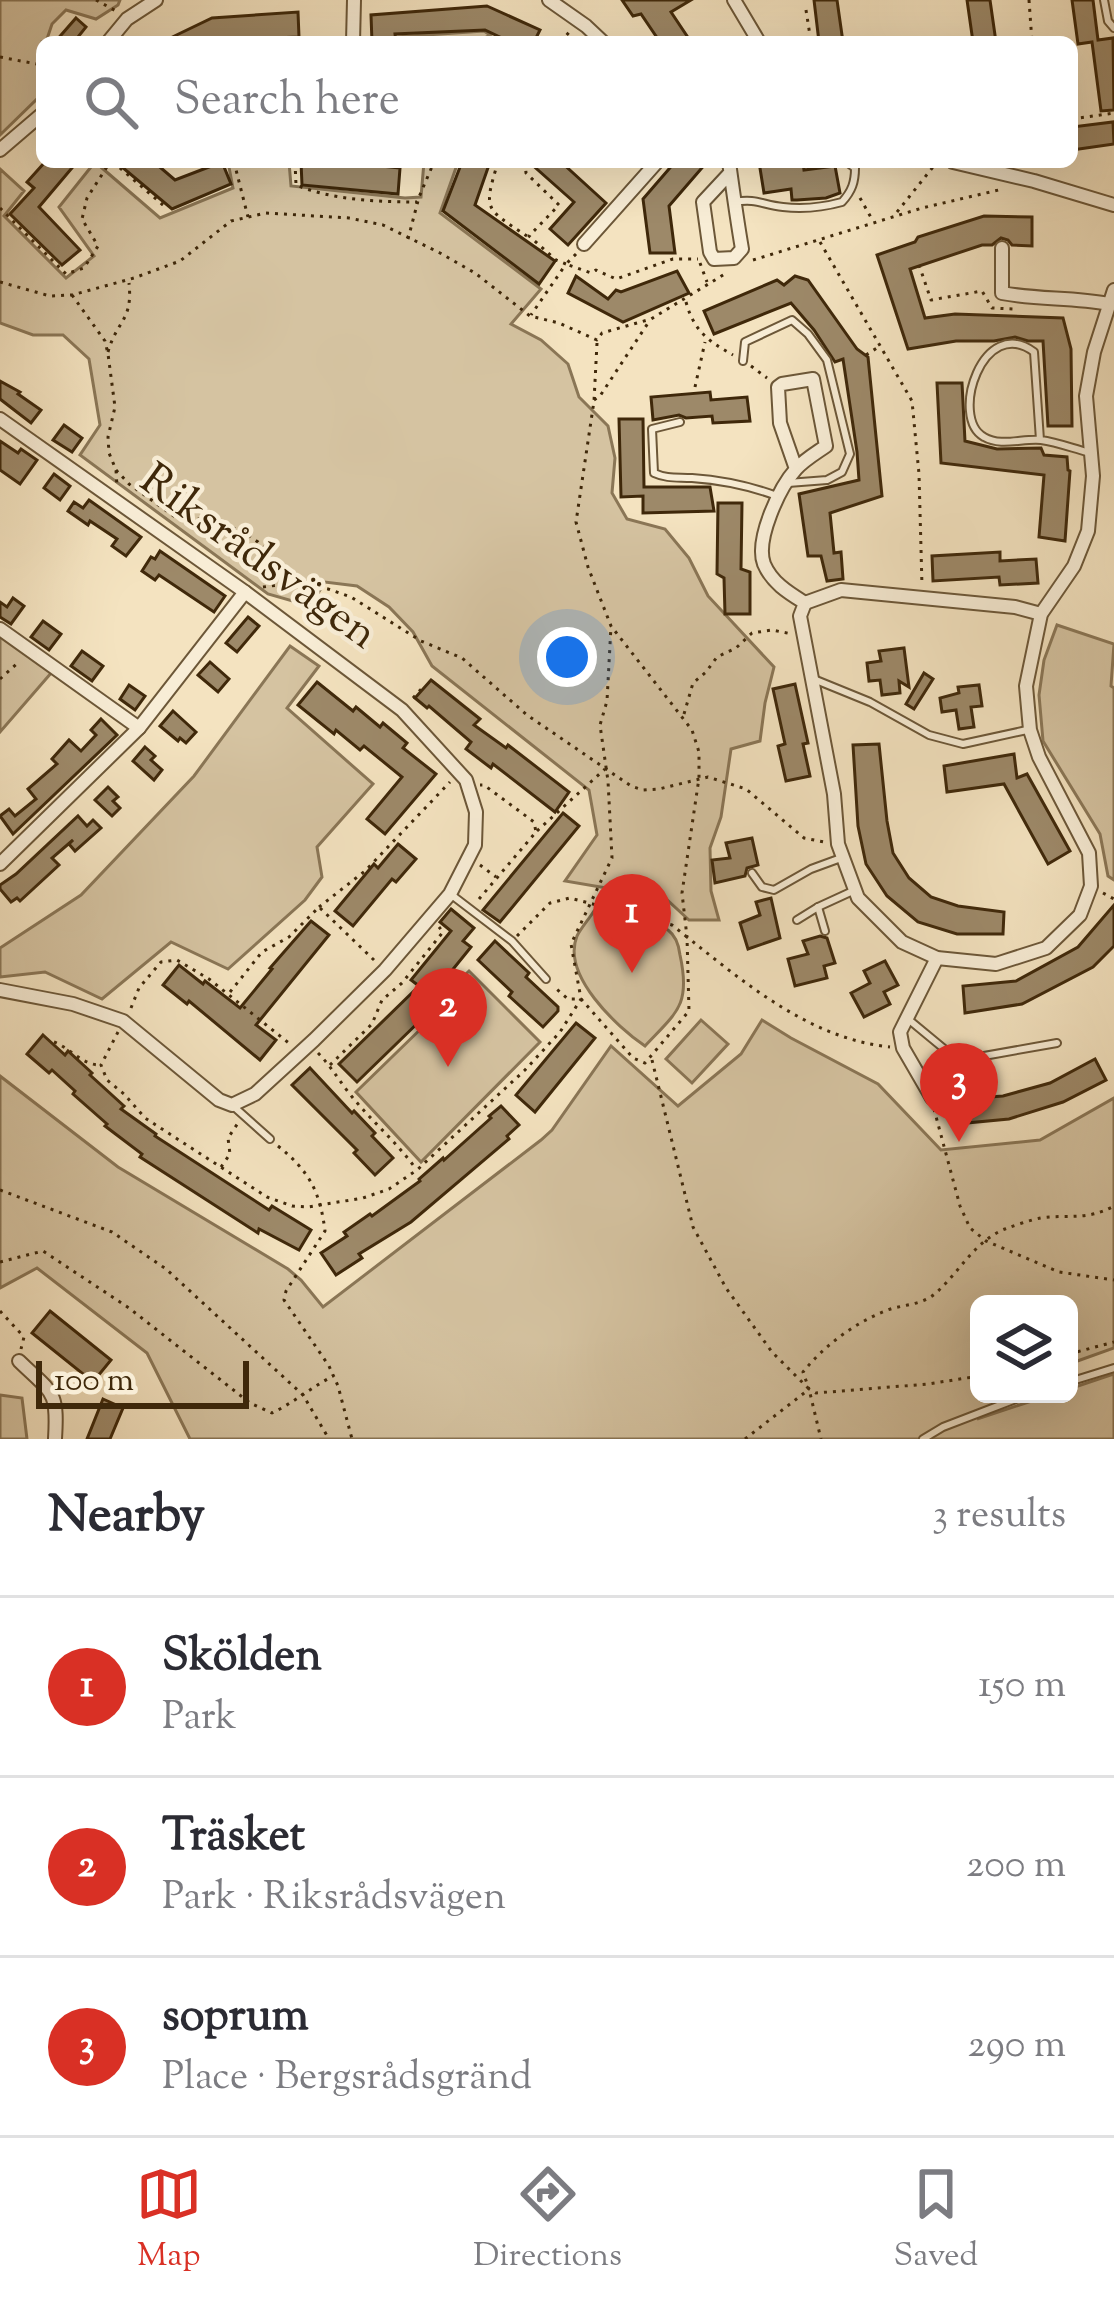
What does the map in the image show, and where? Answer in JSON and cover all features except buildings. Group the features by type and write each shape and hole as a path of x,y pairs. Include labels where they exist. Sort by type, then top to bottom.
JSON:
{"street":[{"path":"113,36 127,19 156,0"},
{"path":"353,36 354,0"},
{"path":"734,0 755,36"},
{"path":"556,2 596,36"},
{"path":"0,150 36,119"},
{"path":"584,244 652,168"},
{"path":"730,168 742,249 734,257 714,259 704,256 704,202 730,168"},
{"path":"976,168 1114,205"},
{"path":"1002,248 1002,293 1029,298 1111,297 1086,396 1093,476 1088,531 1074,566 1041,614 1026,686 1030,730 1089,853 1091,886 1080,915 1046,948 996,964 937,958 902,942 877,920 855,890 839,851 834,794 800,616 805,603 842,590 922,596 1041,614"},
{"path":"796,469 780,423 778,387 813,379 826,446 796,469 763,529 763,562 779,586 805,603"},
{"name":"Riksrådsvägen","path":"0,418 402,710 468,786 476,812 475,845 450,894 385,970 305,1049 255,1094 232,1105"},
{"path":"0,864 140,728 248,595"},
{"path":"0,629 140,728"},
{"path":"932,1099 903,1048 900,1033 937,958"},
{"path":"0,990 73,1004 123,1021 219,1100 232,1105"},
{"path":"19,1361 52,1393 57,1405 55,1439"}],"lane":[{"path":"1104,0 1114,28"},
{"path":"735,202 759,200 788,208 842,202 854,187 855,168"},
{"path":"743,361 746,342 792,320 827,359 850,454 842,472 826,480 788,483"},
{"path":"1040,440 1034,352 1022,344 1001,346 976,371 970,397 978,433 1006,442 1040,440 1091,452"},
{"path":"680,422 652,429 654,473 758,489 780,498"},
{"path":"812,679 870,702 929,735 963,744 1030,730"},
{"path":"752,873 762,887 774,890 839,851"},
{"path":"797,920 855,890"},
{"path":"450,894 512,941 546,979"},
{"path":"818,907 825,931"},
{"path":"906,1017 954,1057 968,1059 1057,1043"},
{"path":"232,1105 270,1138"},
{"path":"1078,1379 1114,1368"},
{"path":"923,1439 1006,1403"}],"path":[{"path":"97,0 127,19"},
{"path":"1029,0 1032,36"},
{"path":"806,10 810,36"},
{"path":"0,57 36,64"},
{"path":"1078,118 1114,113"},
{"path":"0,208 66,274 84,268 98,246 82,218 87,197 107,168"},
{"path":"118,168 163,206"},
{"path":"236,168 248,217"},
{"path":"295,168 296,184 310,190 417,202"},
{"path":"408,240 431,168"},
{"path":"496,168 487,200 490,210 556,260 616,279 674,259 704,256 708,284"},
{"path":"526,168 559,205 529,236"},
{"path":"895,216 933,168"},
{"path":"748,261 895,216 1034,182"},
{"path":"857,193 874,222"},
{"path":"0,282 50,296 73,295 180,261 231,220 286,214 349,218 383,225 475,273 530,316 598,340"},
{"path":"819,241 912,401 922,596"},
{"path":"530,316 584,244"},
{"path":"611,626 607,701 600,725 612,858 571,944 580,999 633,1058 645,1063 688,1011 682,893 699,752 683,717 611,626 576,522 602,333 651,319 728,272"},
{"path":"108,353 127,316 128,280"},
{"path":"73,295 108,353 115,407 109,453 116,470 178,519 207,518 242,531 297,583"},
{"path":"685,300 706,340 778,387"},
{"path":"594,400 651,319"},
{"path":"695,387 706,340"},
{"path":"866,355 881,345"},
{"path":"116,470 117,501"},
{"path":"248,595 267,585 297,583 351,597 422,641 462,658 527,715 631,786 658,789 708,777 746,789 804,838 839,851"},
{"path":"683,717 692,682 752,633 793,634 807,648"},
{"path":"0,679 30,651"},
{"path":"402,710 424,686"},
{"path":"470,910 536,832 606,767"},
{"path":"229,993 262,952 289,938 365,871 459,772"},
{"path":"468,786 484,785 534,822 536,832"},
{"path":"469,857 497,878"},
{"path":"512,941 550,903 570,898 672,925 776,1004 820,1028 867,1045 903,1048"},
{"path":"320,907 385,970"},
{"path":"330,1065 372,1024 382,1000 443,932 436,922"},
{"path":"417,1170 350,1095 330,1065 177,960 161,962 139,988 101,1065 107,1080 145,1118 220,1168 267,1197 292,1206 321,1204 389,1190 417,1170 525,1070 560,1032 580,999"},
{"path":"546,979 568,999 580,999"},
{"path":"54,1042 83,1061 101,1065"},
{"path":"652,1057 693,1227 726,1288 772,1352 816,1393 970,1377"},
{"path":"932,1099 960,1207 970,1228 986,1241 1059,1271 1114,1280"},
{"path":"220,1168 230,1154 228,1138 243,1117"},
{"path":"270,1138 304,1168 321,1204 325,1231 284,1300 334,1376 352,1439"},
{"path":"0,1190 112,1232 166,1269 301,1394 329,1439"},
{"path":"821,1439 802,1372 822,1350 889,1309 917,1304 935,1294 971,1253 1000,1231 1040,1218 1097,1215 1114,1206"},
{"path":"0,1262 43,1251 129,1308 250,1403 272,1413 334,1376"},
{"path":"0,1311 24,1337 19,1361"},
{"path":"1078,1352 1114,1342"},
{"path":"745,1439 809,1389"}],"shaded area":[{"path":"0,0 120,0 96,19 66,10 48,36 36,36 36,100 0,135"},
{"path":"484,31 490,35 488,36 412,36"},
{"path":"90,168 102,168 160,218 233,188 229,168 290,168 291,186 405,198 421,197 423,168 456,168 440,213 541,289 511,324 541,340 568,364 579,397 608,426 615,458 612,493 627,519 665,529 689,558 708,596 774,667 760,741 731,749 721,817 710,848 711,891 719,920 689,920 665,898 565,881 597,835 589,790 432,666 413,632 389,607 357,586 325,582 310,606 268,594 80,455 100,425 89,359 63,335 33,335 0,323 0,169 24,191 4,216 66,278 94,256 59,207"},
{"path":"1057,625 1114,644 1114,880 1108,876 1100,834 1043,741 1039,695 1044,660"},
{"path":"0,635 52,672 0,732"},
{"path":"290,646 319,666 287,708 373,784 317,847 322,877 305,900 228,969 171,942 102,999 45,972 0,977 0,948 81,895 194,776"},
{"path":"594,911 661,927 677,941 682,997 673,1015 645,1046 594,999 577,967 577,936"},
{"path":"469,971 540,1042 421,1162 356,1092 431,1019 437,1002"},
{"path":"701,1020 728,1044 692,1083 666,1059"},
{"path":"762,1020 878,1084 941,1150 1040,1140 1114,1098 1114,1348 1078,1361 1078,1295 970,1295 970,1403 996,1403 977,1419 1026,1403 1078,1403 1078,1386 1114,1374 1114,1439 190,1439 147,1353 37,1268 0,1288 0,1076 118,1167 288,1269 323,1307 541,1140 611,1046 678,1106 741,1054"},
{"path":"0,1395 22,1398 27,1439 0,1439"}],"place":[{"name":"Skölden","path":"632,973"},
{"name":"Träsket","path":"448,1067"},
{"name":"soprum","path":"959,1142"}]}
